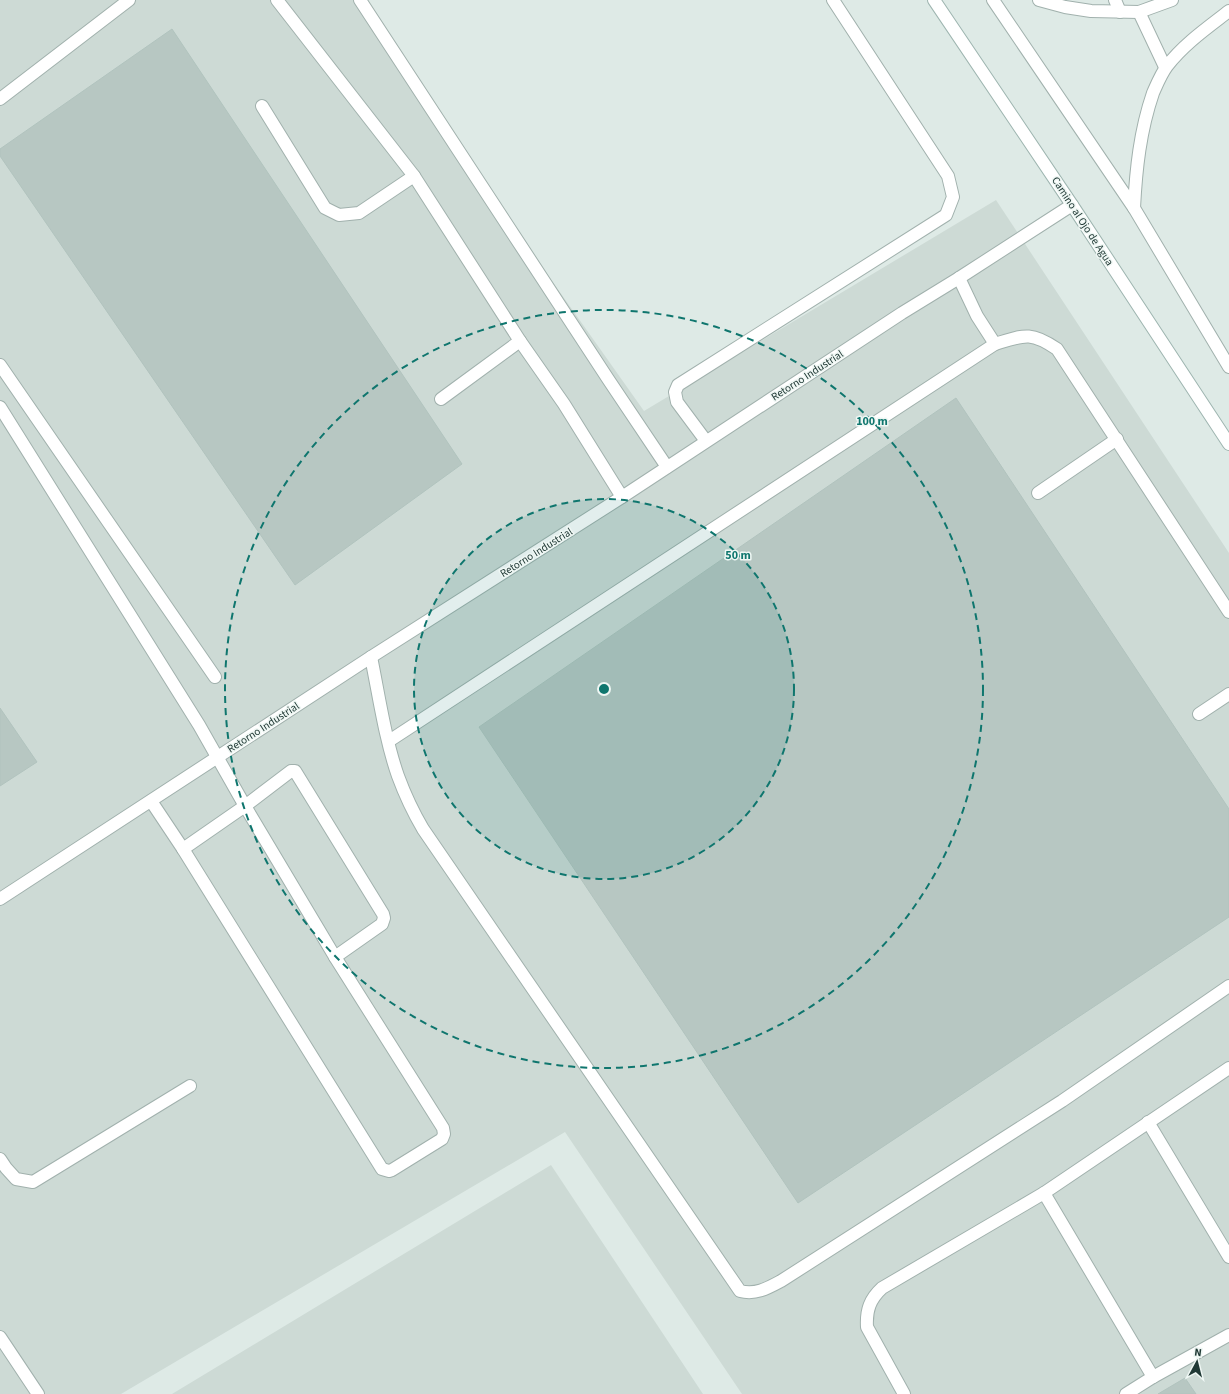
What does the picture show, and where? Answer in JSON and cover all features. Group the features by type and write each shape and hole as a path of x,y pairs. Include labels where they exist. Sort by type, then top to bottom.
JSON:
{"street":[{"path":"0,99 129,0"},
{"path":"277,0 414,176 520,341 564,404 622,497"},
{"path":"360,0 608,379 668,467"},
{"path":"706,441 677,402 675,392 678,385 946,216 953,197 948,176 833,0"},
{"name":"Camino al Ojo de Agua","path":"934,0 1072,205 1229,444"},
{"path":"993,0 1134,208 1229,367"},
{"path":"1115,0 1120,12"},
{"path":"1044,1 1065,7 1092,11 1139,12 1172,0"},
{"path":"1134,208 1136,170 1141,137 1150,102 1157,84 1166,67 1192,40 1229,11"},
{"path":"1139,12 1166,67"},
{"path":"262,106 325,208 339,215 359,213 414,176"},
{"name":"Retorno Industrial","path":"0,899 151,801 217,756 622,497 902,313 1072,205"},
{"path":"959,278 977,316 995,344"},
{"path":"389,741 995,344 1017,337 1030,336 1043,339 1057,349 1229,612"},
{"path":"441,399 520,341"},
{"path":"0,365 215,677"},
{"path":"0,407 217,756 335,957 444,1131 442,1139 389,1172 382,1169 183,849 151,801"},
{"path":"1038,493 1117,439"},
{"path":"371,657 398,775 409,804 422,829 738,1290 743,1292 751,1293 766,1289 788,1276 1062,1100 1229,986"},
{"path":"1199,714 1229,694"},
{"path":"183,849 245,806 291,771 295,771 383,914 384,918 382,924 335,957"},
{"path":"904,1394 867,1327 866,1317 873,1296 882,1288 1044,1193 1229,1068"},
{"path":"0,1158 6,1168 16,1179 33,1182 190,1086"},
{"path":"1148,1122 1229,1257"},
{"path":"1044,1193 1153,1377"},
{"path":"1126,1394 1153,1377 1229,1335"},
{"path":"0,1337 33,1392"}],"shaded area":[{"path":"0,0 353,0 644,411 996,200 1229,553 1229,1394 742,1394 565,1132 121,1394 0,1394"},
{"path":"551,1165 703,1394 172,1394"}],"building":[{"path":"172,29 462,464 295,585 0,156 0,149"},
{"path":"956,398 1229,809 1229,917 798,1203 479,727"},
{"path":"0,708 37,762 0,786"},
{"path":"1185,1378 1196,1394 1158,1394"}]}
